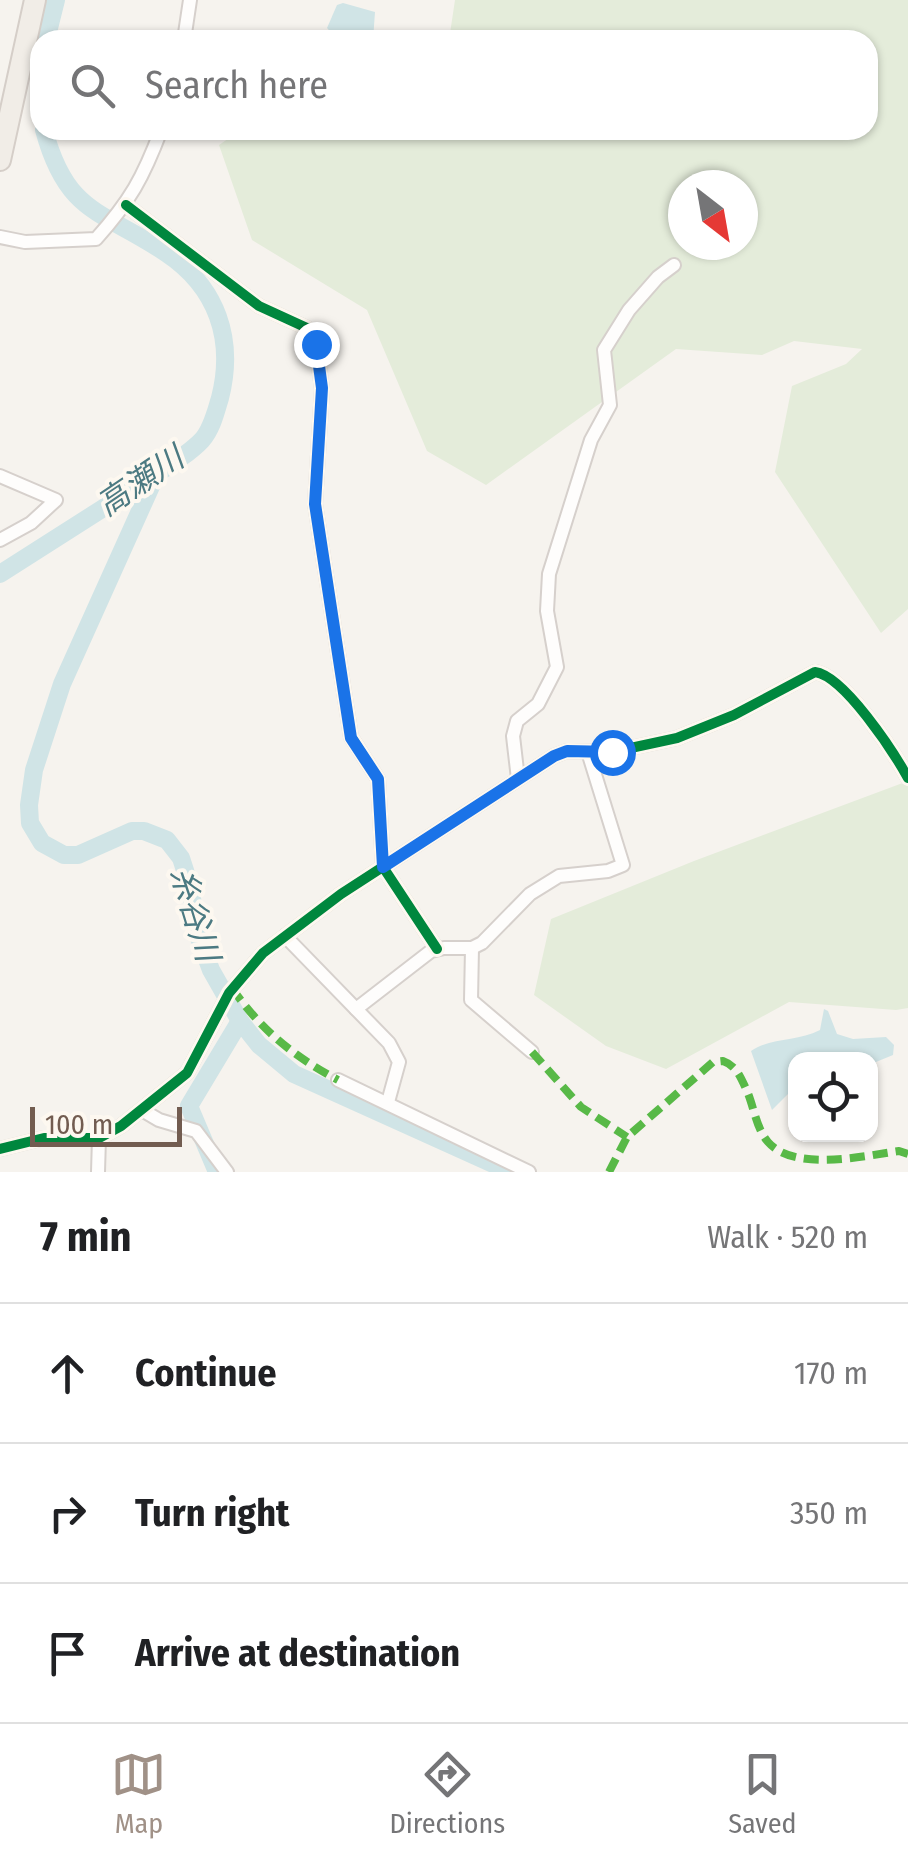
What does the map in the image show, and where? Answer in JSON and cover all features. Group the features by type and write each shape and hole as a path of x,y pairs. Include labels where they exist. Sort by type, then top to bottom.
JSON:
{"main road":[{"path":"0,160 35,0"}],"street":[{"path":"186,30 190,0"},
{"path":"0,237 25,242 96,239 126,205 144,176 157,140"},
{"path":"126,205 259,306 307,328 316,344 322,388 315,504 351,738 378,779 383,867 437,949"},
{"path":"518,779 513,736 518,721 538,704 556,667 547,612 549,574 591,440 610,405 604,350 629,310 674,265"},
{"path":"0,476 56,500 31,523 0,540"},
{"path":"0,1149 44,1138 99,1138 142,1110 187,1073 232,988 263,954 383,867 554,756 567,751 612,752 677,738 734,715 814,672 826,674 862,708 908,778"},
{"path":"356,1009 437,949 472,948 482,943 530,894 559,876 623,866 588,752"},
{"path":"285,936 389,1044 400,1062 388,1102"},
{"path":"472,948 471,1000 532,1052"},
{"path":"338,1080 529,1172"},
{"path":"142,1110 159,1120 196,1131 227,1172"},
{"path":"98,1172 99,1138"}],"green space":[{"path":"455,0 908,0 908,609 881,633 775,472 792,386 846,364 862,349 794,341 762,355 676,349 486,485 427,451 367,310 252,240 219,145 226,140 878,140 878,30 450,30"},
{"path":"908,781 908,1008 789,1002 666,1069 606,1046 534,995 551,919"}],"shaded area":[{"path":"343,3 375,12 374,30 329,30 337,5"},
{"path":"824,1009 837,1034 853,1039 886,1037 894,1045 893,1055 878,1061 878,1052 788,1052 788,1094 772,1110 751,1051 820,1030"}],"waterway":[{"name":"高瀬川","path":"48,30 56,0"},
{"name":"高瀬川","path":"0,574 196,446 211,425 224,376 225,355 218,316 198,282 166,253 105,218 76,195 53,158 47,140"},
{"name":"糸谷川","path":"157,473 62,684 34,770 30,823 42,843 64,855 78,855 132,831 167,840 181,858 198,935 211,970 240,1021 259,1045 294,1074 511,1172"},
{"path":"217,1172 189,1106 240,1021"}],"marked path":[{"path":"232,988 279,1041 338,1080"},
{"path":"532,1052 581,1107 627,1137"},
{"path":"609,1172 627,1137 713,1062 723,1061 738,1073 761,1130 780,1151 795,1157 830,1160 899,1151 908,1154"}],"cycle path":[{"path":"126,205 259,306 307,328 316,344 322,389 315,504 351,737 378,779 383,867 437,949"},
{"path":"0,1149 44,1138 99,1138 121,1126 187,1073 229,993 263,953 341,894 554,756 567,751 612,752 677,738 734,715 815,672 840,686 853,700 908,778"}],"route":[{"path":"316,344 322,388 315,504 351,738 378,779 383,867 554,756 567,751 612,752"}]}
